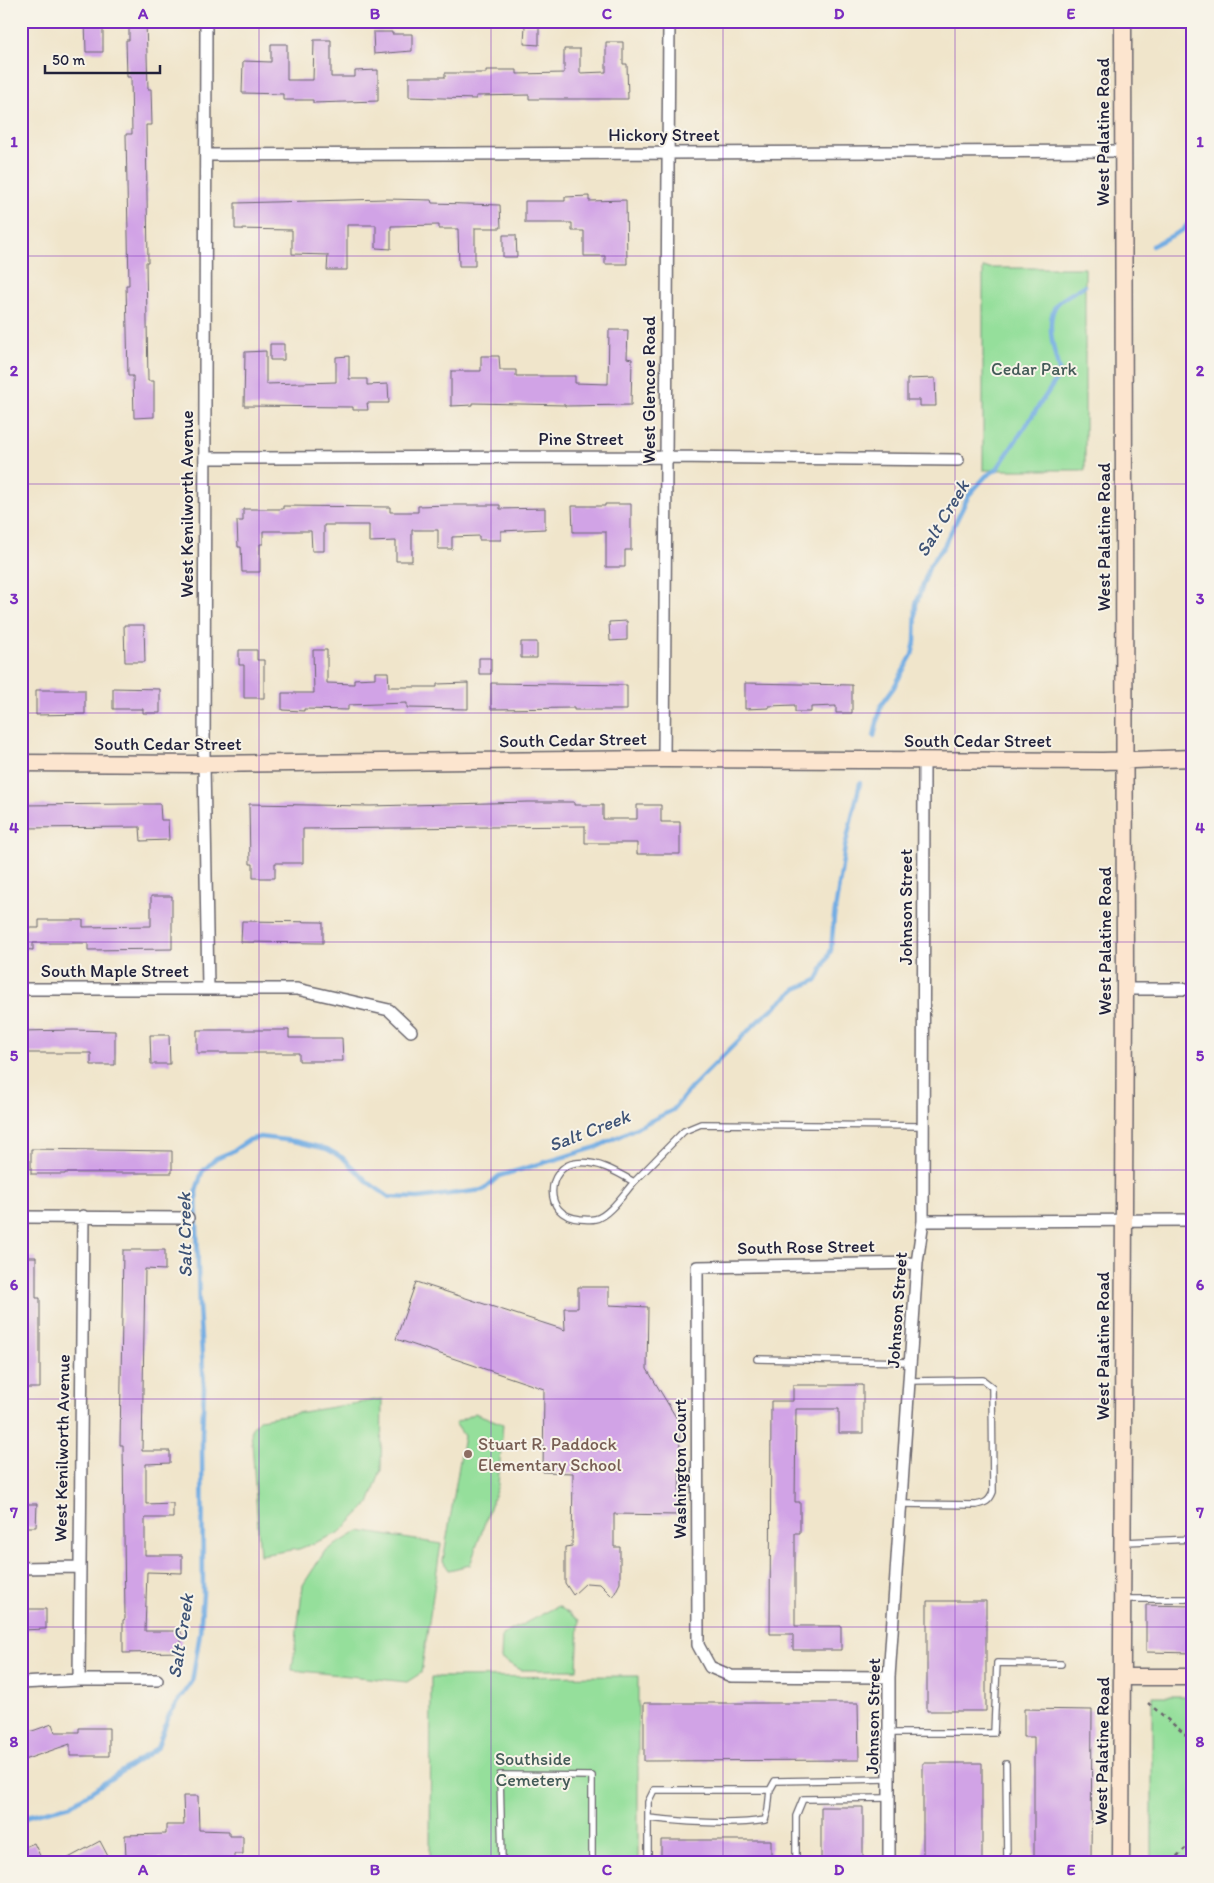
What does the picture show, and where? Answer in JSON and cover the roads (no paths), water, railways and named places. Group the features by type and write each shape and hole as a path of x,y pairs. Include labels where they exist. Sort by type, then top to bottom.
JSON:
{"main road":[{"name":"West Palatine Road","path":"1120,1862 1125,989 1123,21"},
{"name":"South Cedar Street","path":"21,763 204,764 664,759 924,761 1193,758"},
{"path":"1122,1677 1193,1678"}],"street":[{"name":"West Kenilworth Avenue","path":"206,21 204,764 208,988"},
{"name":"West Glencoe Road","path":"664,759 669,21"},
{"name":"Hickory Street","path":"206,154 1123,151"},
{"name":"Pine Street","path":"205,458 666,457 958,460"},
{"name":"Johnson Street","path":"889,1862 889,1677 917,1263 923,1221 924,761"},
{"name":"South Maple Street","path":"21,989 297,989 389,1010 411,1031"},
{"path":"1125,989 1193,989"},
{"name":"West Kenilworth Avenue","path":"78,1680 83,1216"},
{"path":"21,1217 188,1218"},
{"path":"923,1221 1123,1222 1193,1220"},
{"name":"South Rose Street","path":"697,1267 917,1263"},
{"name":"Washington Court","path":"697,1267 698,1645 710,1668 731,1676 889,1677"},
{"path":"21,1568 78,1567"},
{"path":"21,1683 78,1680 157,1680"}],"lane":[{"path":"634,1182 612,1169 576,1162 564,1167 555,1179 551,1196 559,1213 571,1218 596,1219 610,1210 634,1182 684,1131 701,1124 923,1126"},
{"path":"757,1359 910,1362"},
{"path":"901,1504 976,1505 990,1500 993,1492 992,1387 983,1380 909,1381"},
{"path":"1123,1542 1193,1539"},
{"path":"1123,1599 1193,1599"},
{"path":"889,1733 994,1733 997,1663 1062,1664"},
{"path":"1006,1764 1007,1862"},
{"path":"502,1862 500,1775 592,1776 592,1862"},
{"path":"648,1818 685,1822 753,1822 765,1820 770,1790 775,1781 889,1779"},
{"path":"648,1862 648,1802 654,1790 770,1790"},
{"path":"796,1862 796,1816 803,1800 890,1798"}],"waterway":[{"name":"Salt Creek","path":"1152,246 1183,230 1193,217"},
{"name":"Salt Creek","path":"874,736 881,705 894,687 912,655 915,642 916,604 930,565 944,546 969,495 986,476 997,469 1060,374 1052,338 1051,319 1053,311 1059,302 1084,286"},
{"name":"Salt Creek","path":"21,1821 31,1815 71,1805 157,1748 169,1715 192,1682 200,1633 203,1594 202,1433 204,1387 199,1307 196,1191 202,1172 216,1158 231,1152 249,1140 260,1137 294,1141 327,1149 343,1158 369,1183 389,1197 418,1198 483,1190 499,1176 597,1147 673,1110 691,1088 758,1021 796,989 817,980 831,950 845,847 860,783"}],"place":[{"name":"Stuart R. Paddock Elementary School","path":"468,1454"}],"park label":[{"name":"Cedar Park","path":"1034,369"},
{"name":"Southside Cemetery","path":"533,1769"}]}
